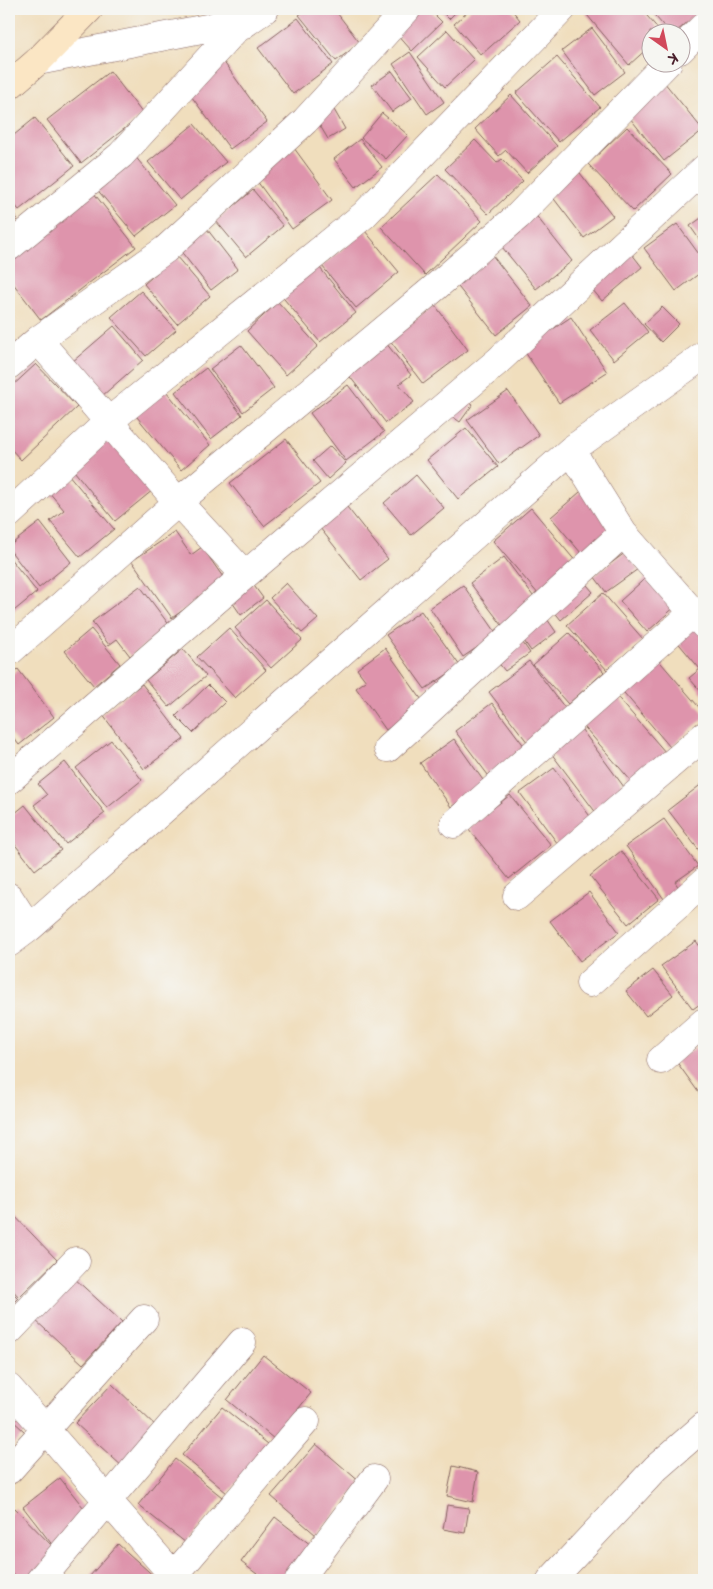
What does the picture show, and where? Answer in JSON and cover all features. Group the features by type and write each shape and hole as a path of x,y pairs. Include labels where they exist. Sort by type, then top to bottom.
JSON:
{"main road":[{"path":"9,86 38,61 89,9"}],"street":[{"path":"38,61 212,27 257,9"},
{"path":"9,247 121,155 234,31 265,9"},
{"path":"9,365 38,340 166,249 305,120 406,9"},
{"path":"9,514 108,422 364,215 562,9"},
{"path":"690,40 704,26"},
{"path":"9,652 178,502 518,216 658,72"},
{"path":"9,780 245,575 498,361 704,169"},
{"path":"38,340 178,502 245,575"},
{"path":"9,898 19,936 571,450 704,355"},
{"path":"454,824 699,618 623,533 571,450"},
{"path":"388,748 623,533"},
{"path":"517,896 704,736"},
{"path":"590,983 704,882"},
{"path":"661,1060 704,1022"},
{"path":"9,1331 76,1261"},
{"path":"9,1470 144,1319"},
{"path":"40,1580 242,1342"},
{"path":"9,1388 175,1579 306,1421"},
{"path":"551,1580 656,1468 704,1426"},
{"path":"299,1580 374,1479"}],"building":[{"path":"307,9 334,9 360,43 336,61 299,15"},
{"path":"419,9 429,9 442,22 412,51 395,32"},
{"path":"439,9 459,9 449,19"},
{"path":"471,9 511,9 520,20 481,55 454,24"},
{"path":"582,9 641,9 652,22 640,22 640,55 629,65"},
{"path":"649,9 703,9 688,22 660,22"},
{"path":"298,18 333,64 293,94 258,48"},
{"path":"592,28 625,72 595,95 562,51"},
{"path":"447,30 474,60 445,87 418,57"},
{"path":"410,52 444,102 427,114 393,64"},
{"path":"557,57 600,107 559,142 516,93"},
{"path":"223,61 267,122 230,149 186,89"},
{"path":"110,71 143,114 81,163 47,120"},
{"path":"392,71 412,98 392,112 372,85"},
{"path":"664,82 703,130 664,161 626,113"},
{"path":"511,95 557,146 527,173 506,150 499,156 475,129"},
{"path":"333,108 345,129 328,139 316,119"},
{"path":"382,113 408,135 386,159 361,138"},
{"path":"35,118 74,166 19,210 9,198 9,139"},
{"path":"194,124 226,162 180,200 148,162"},
{"path":"627,127 672,174 633,211 588,164"},
{"path":"360,139 382,167 356,187 334,159"},
{"path":"475,140 497,163 502,159 523,181 488,214 445,169"},
{"path":"294,148 332,200 292,229 254,177"},
{"path":"134,155 175,205 136,236 95,187"},
{"path":"577,169 613,216 584,238 548,191"},
{"path":"438,174 482,221 425,275 381,227"},
{"path":"253,190 283,226 246,257 216,221"},
{"path":"93,192 136,247 41,320 9,278 9,257"},
{"path":"9,209 18,219 9,227"},
{"path":"534,213 572,261 536,289 498,242"},
{"path":"704,216 704,246 690,226"},
{"path":"677,224 704,261 704,270 676,291 644,248"},
{"path":"207,229 238,269 211,290 180,250"},
{"path":"365,231 399,272 356,308 322,266"},
{"path":"628,249 642,267 602,301 587,283"},
{"path":"492,255 532,306 496,335 455,283"},
{"path":"176,256 210,296 177,324 144,284"},
{"path":"316,263 356,313 320,342 279,293"},
{"path":"141,291 176,330 146,356 111,317"},
{"path":"278,302 318,346 286,375 247,331"},
{"path":"625,303 648,332 614,360 590,330"},
{"path":"435,305 468,350 423,384 389,339"},
{"path":"662,307 679,324 661,342 644,324"},
{"path":"571,317 607,372 559,403 523,349"},
{"path":"114,326 143,360 102,396 72,362"},
{"path":"386,343 411,375 399,384 414,402 386,423 347,373"},
{"path":"241,345 274,388 243,412 210,369"},
{"path":"36,364 77,407 21,460 9,447 9,389"},
{"path":"206,368 242,415 211,439 175,392"},
{"path":"348,385 384,432 346,461 310,413"},
{"path":"162,386 210,445 181,470 132,411"},
{"path":"508,391 539,435 499,464 467,420"},
{"path":"461,396 473,404 460,422 449,414"},
{"path":"466,428 498,467 458,499 427,460"},
{"path":"108,435 153,490 115,521 70,466"},
{"path":"286,439 320,483 264,526 230,483"},
{"path":"330,446 346,463 328,479 313,461"},
{"path":"68,474 114,529 80,557 50,521 64,510 48,491"},
{"path":"416,475 444,508 411,535 384,503"},
{"path":"587,486 618,523 581,553 551,517"},
{"path":"347,507 388,559 361,580 320,528"},
{"path":"531,508 577,563 539,595 493,541"},
{"path":"40,522 71,562 39,588 9,549 9,546"},
{"path":"175,532 191,555 202,547 225,580 172,618 132,561"},
{"path":"626,552 638,569 606,592 594,576"},
{"path":"9,557 37,592 9,615"},
{"path":"504,557 539,604 505,629 470,583"},
{"path":"651,573 678,604 647,632 620,601"},
{"path":"581,578 593,592 561,620 549,605"},
{"path":"252,583 263,598 241,615 230,599"},
{"path":"286,583 318,619 302,633 270,598"},
{"path":"463,585 497,634 463,657 430,608"},
{"path":"140,586 170,626 130,656 117,639 109,645 92,622"},
{"path":"603,593 643,639 607,670 567,625"},
{"path":"266,600 302,640 271,668 235,628"},
{"path":"421,611 460,666 425,689 386,635"},
{"path":"545,616 556,632 531,651 520,635"},
{"path":"695,622 704,633 704,695 689,678 700,669 675,639"},
{"path":"229,628 266,670 235,698 197,657"},
{"path":"91,629 120,664 94,686 65,651"},
{"path":"569,633 604,672 568,704 533,665"},
{"path":"518,636 530,653 505,671 493,656"},
{"path":"385,648 424,703 386,730 356,688 366,681 357,669"},
{"path":"183,649 206,676 169,707 146,680"},
{"path":"655,656 704,713 704,718 670,747 619,687"},
{"path":"529,661 568,712 528,743 489,692"},
{"path":"18,669 54,717 19,745 9,732 9,677"},
{"path":"142,684 184,739 144,769 102,714"},
{"path":"208,685 225,702 193,733 176,716"},
{"path":"614,693 666,753 632,782 580,722"},
{"path":"492,703 525,747 488,775 455,731"},
{"path":"579,726 627,791 597,814 548,749"},
{"path":"454,739 485,783 451,807 420,763"},
{"path":"111,740 142,780 107,808 76,768"},
{"path":"65,762 105,813 66,844 34,805 47,795 38,784"},
{"path":"554,768 592,819 558,844 520,793"},
{"path":"703,783 704,850 701,853 668,810"},
{"path":"510,795 551,845 509,879 468,828"},
{"path":"25,805 61,850 35,870 9,837 9,818"},
{"path":"664,819 698,866 675,882 679,888 664,899 626,846"},
{"path":"621,851 659,899 628,924 590,876"},
{"path":"589,892 619,932 580,961 550,921"},
{"path":"696,941 704,952 704,1001 693,1009 661,966"},
{"path":"653,970 673,995 646,1016 626,991"},
{"path":"704,1042 704,1100 676,1061"},
{"path":"9,1210 57,1260 19,1297 9,1286"},
{"path":"73,1277 122,1322 83,1364 34,1319"},
{"path":"9,1289 18,1298 9,1307"},
{"path":"263,1355 311,1393 274,1439 227,1400"},
{"path":"112,1384 160,1430 124,1468 75,1423"},
{"path":"222,1407 268,1444 227,1493 182,1455"},
{"path":"9,1417 25,1432 9,1449"},
{"path":"316,1444 361,1483 316,1535 271,1496"},
{"path":"175,1459 222,1497 186,1543 138,1505"},
{"path":"453,1466 478,1472 473,1502 447,1496"},
{"path":"60,1478 91,1517 54,1547 23,1507"},
{"path":"447,1505 469,1508 465,1533 443,1529"},
{"path":"15,1508 57,1551 27,1580 19,1580 9,1570 9,1515"},
{"path":"275,1517 311,1545 285,1580 265,1580 241,1562"},
{"path":"118,1544 158,1580 92,1580 89,1577"}]}
